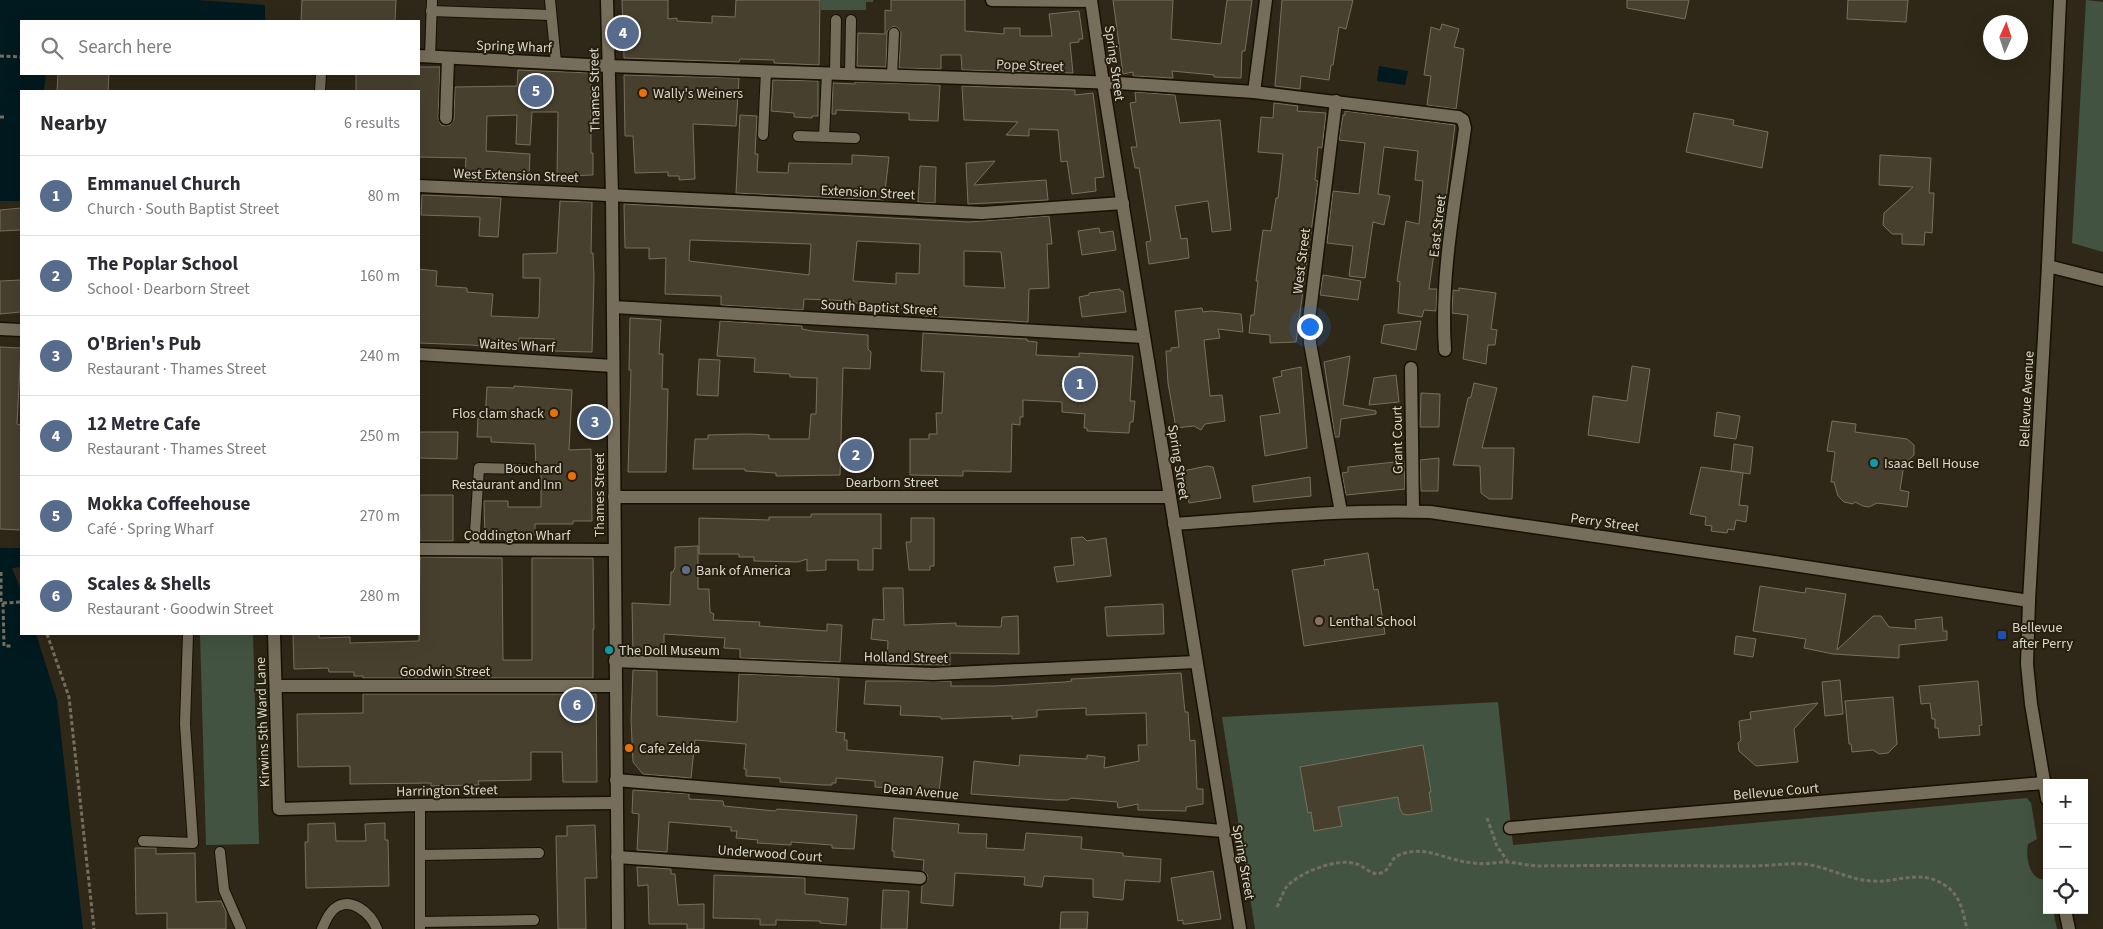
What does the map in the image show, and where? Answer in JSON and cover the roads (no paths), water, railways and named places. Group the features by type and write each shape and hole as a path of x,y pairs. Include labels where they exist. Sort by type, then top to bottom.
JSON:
{"street":[{"name":"Thames Street","path":"607,0 612,194 618,929"},
{"path":"992,0 1091,1"},
{"path":"1254,92 1266,0"},
{"name":"Bellevue Avenue","path":"2043,779 2031,704 2027,664 2060,0"},
{"name":"Spring Street","path":"1091,1 1240,929"},
{"name":"Spring Wharf","path":"424,57 608,66"},
{"path":"446,118 448,58"},
{"name":"Pope Street","path":"608,66 1103,83 1254,92 1450,116"},
{"name":"West Street","path":"1336,101 1309,320 1310,343 1341,512"},
{"name":"East Street","path":"1444,350 1442,314 1445,278 1465,128 1463,120 1450,116"},
{"name":"West Extension Street","path":"420,186 612,194"},
{"name":"Extension Street","path":"612,194 982,213 1123,203"},
{"path":"2048,266 2103,280"},
{"name":"South Baptist Street","path":"612,307 1144,337"},
{"path":"0,329 20,330"},
{"name":"Waites Wharf","path":"420,354 613,366"},
{"name":"Grant Court","path":"1411,368 1413,511"},
{"name":"Dearborn Street","path":"614,497 1170,497"},
{"name":"Perry Street","path":"1174,524 1341,512 1430,512 1755,559 2029,602"},
{"name":"Coddington Wharf","path":"420,549 614,550"},
{"name":"Kirwins 5th Ward Lane","path":"274,635 279,809"},
{"name":"Holland Street","path":"615,661 933,674 1196,662"},
{"name":"Goodwin Street","path":"276,686 615,686"},
{"name":"Dean Avenue","path":"616,780 1223,831"},
{"name":"Bellevue Court","path":"1510,828 2043,784"},
{"name":"Harrington Street","path":"279,809 616,803"},
{"name":"Underwood Court","path":"617,856 920,878"},
{"path":"2066,914 2069,929"}],"lane":[{"path":"424,57 432,0"},
{"path":"550,0 556,62"},
{"path":"431,11 550,15"},
{"path":"824,137 836,20"},
{"path":"850,74 851,20"},
{"path":"892,76 894,33"},
{"path":"763,135 766,71"},
{"path":"320,90 321,75"},
{"path":"798,136 855,138"},
{"path":"474,549 480,468 525,468"},
{"path":"143,841 193,843 185,724 188,635"},
{"path":"420,805 420,925 534,920"},
{"path":"220,852 224,890 241,929"},
{"path":"420,855 540,853"},
{"path":"322,929 335,908 348,904 366,912 371,917 376,929"}],"water":[{"path":"0,0 197,0 265,5 265,20 20,20 20,75 46,75 44,90 20,90 20,201 0,201"},
{"path":"1379,66 1408,71 1405,85 1377,81"},
{"path":"0,548 20,548 20,567 12,568 20,588 20,635 36,635 57,700 83,929 0,929"}],"place":[{"name":"12 Metre Cafe","path":"623,33"},
{"name":"Mokka Coffeehouse","path":"536,91"},
{"name":"Wally's Weiners","path":"643,93"},
{"name":"Emmanuel Church","path":"1080,384"},
{"name":"Flos clam shack","path":"554,413"},
{"name":"O'Brien's Pub","path":"595,422"},
{"name":"The Poplar School","path":"856,455"},
{"name":"Isaac Bell House","path":"1874,463"},
{"name":"Bouchard Restaurant and Inn","path":"572,476"},
{"name":"Bank of America","path":"686,570"},
{"name":"Lenthal School","path":"1319,621"},
{"name":"Bellevue after Perry","path":"2002,635"},
{"name":"The Doll Museum","path":"609,650"},
{"name":"Scales & Shells","path":"577,705"},
{"name":"Cafe Zelda","path":"629,748"}]}
